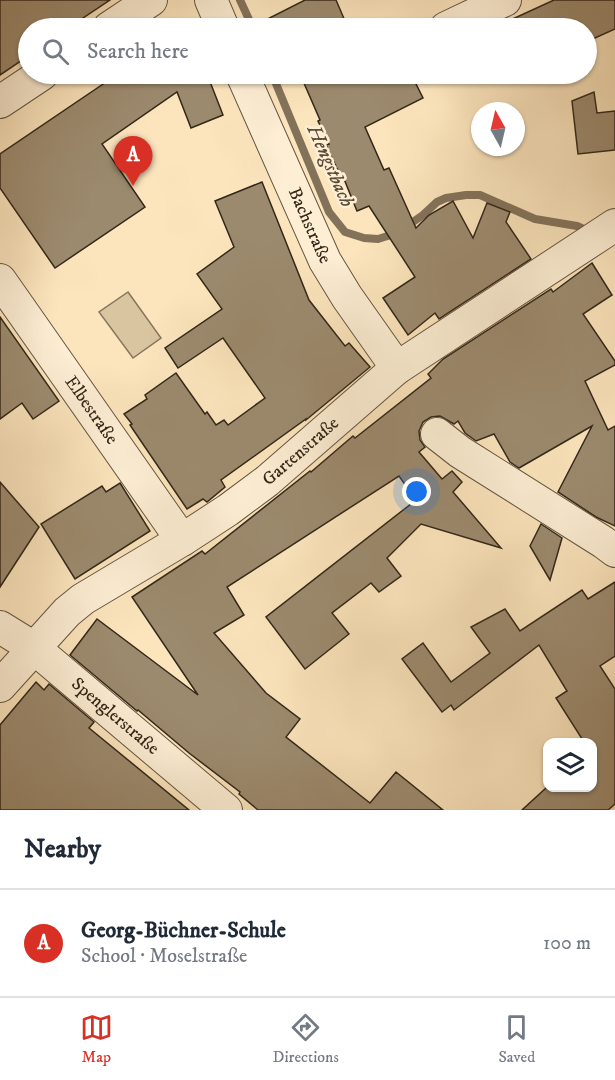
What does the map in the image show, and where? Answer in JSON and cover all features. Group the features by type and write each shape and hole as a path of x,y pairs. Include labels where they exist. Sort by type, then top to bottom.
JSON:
{"street":[{"path":"124,18 152,0"},
{"path":"211,0 219,18"},
{"path":"467,18 505,0"},
{"path":"0,102 27,84"},
{"name":"Bachstraße","path":"246,84 325,261 347,297 397,368"},
{"name":"Gartenstraße","path":"0,686 67,612 83,599 228,510 267,481 397,368 614,225"},
{"name":"Elbestraße","path":"0,280 182,540"},
{"path":"436,434 460,452 615,551"},
{"name":"Spenglerstraße","path":"0,627 34,648 226,810"}],"shaded area":[{"path":"128,292 161,338 133,358 99,312"}],"building":[{"path":"0,0 110,0 83,18 18,18 18,63 0,75"},
{"path":"305,0 336,0 344,18 270,18"},
{"path":"554,0 615,0 615,29 597,37 597,18 515,18"},
{"path":"103,84 211,84 223,115 191,128 177,92 102,144 145,207 55,268 0,188 0,154"},
{"path":"304,84 416,84 423,98 365,127 384,170 389,168 416,228 429,215 453,201 473,238 487,203 510,212 506,222 531,259 439,319 435,313 408,335 383,298 415,277 369,206 357,211 342,174 340,175 326,145 329,144 318,121 320,120"},
{"path":"594,92 597,113 615,111 615,150 578,154 572,101"},
{"path":"262,182 309,300 345,346 349,343 370,367 306,420 221,480 225,487 207,502 203,499 187,509 124,414 147,399 145,395 176,373 205,414 207,412 216,425 224,420 228,425 265,398 223,338 178,368 165,348 222,309 197,274 234,247 215,201"},
{"path":"592,263 612,295 583,314 615,361 615,365 585,381 608,430 615,426 615,526 596,517 558,492 592,426 519,468 510,462 494,434 476,441 465,433 458,421 454,424 440,416 431,417 423,422 419,431 420,440 425,447 419,452 442,479 452,471 462,482 453,492 501,548 421,524 387,558 401,576 379,592 371,583 332,613 349,634 305,669 266,617 416,500 399,476 227,587 244,615 214,633 266,693 300,719 286,737 370,803 396,772 443,810 258,810 239,794 240,792 70,655 97,619 198,695 132,597 202,551 205,554 311,472 353,436 355,438 431,378 428,374 443,359 551,289 553,292"},
{"path":"0,317 59,401 33,419 22,403 0,419"},
{"path":"0,482 39,527 0,587"},
{"path":"120,483 150,531 75,579 41,524 102,486 106,492"},
{"path":"541,524 562,538 550,580 530,546"},
{"path":"615,582 615,656 600,666 615,689 615,804 608,810 522,810 543,791 597,792 597,738 581,738 556,698 567,691 539,645 454,710 451,705 442,712 402,659 423,643 451,682 490,653 471,627 505,609 520,631 582,590 588,599"},
{"path":"36,682 44,690 49,684 94,722 89,728 189,810 0,810 0,725"}],"waterway":[{"name":"Hengstbach","path":"240,0 248,18"},
{"name":"Hengstbach","path":"276,84 329,212 345,232 364,238 378,239 397,233 437,202 466,195 480,195 535,219 577,226 590,232"}],"place":[{"name":"Georg-Büchner-Schule","path":"133,186"}]}
